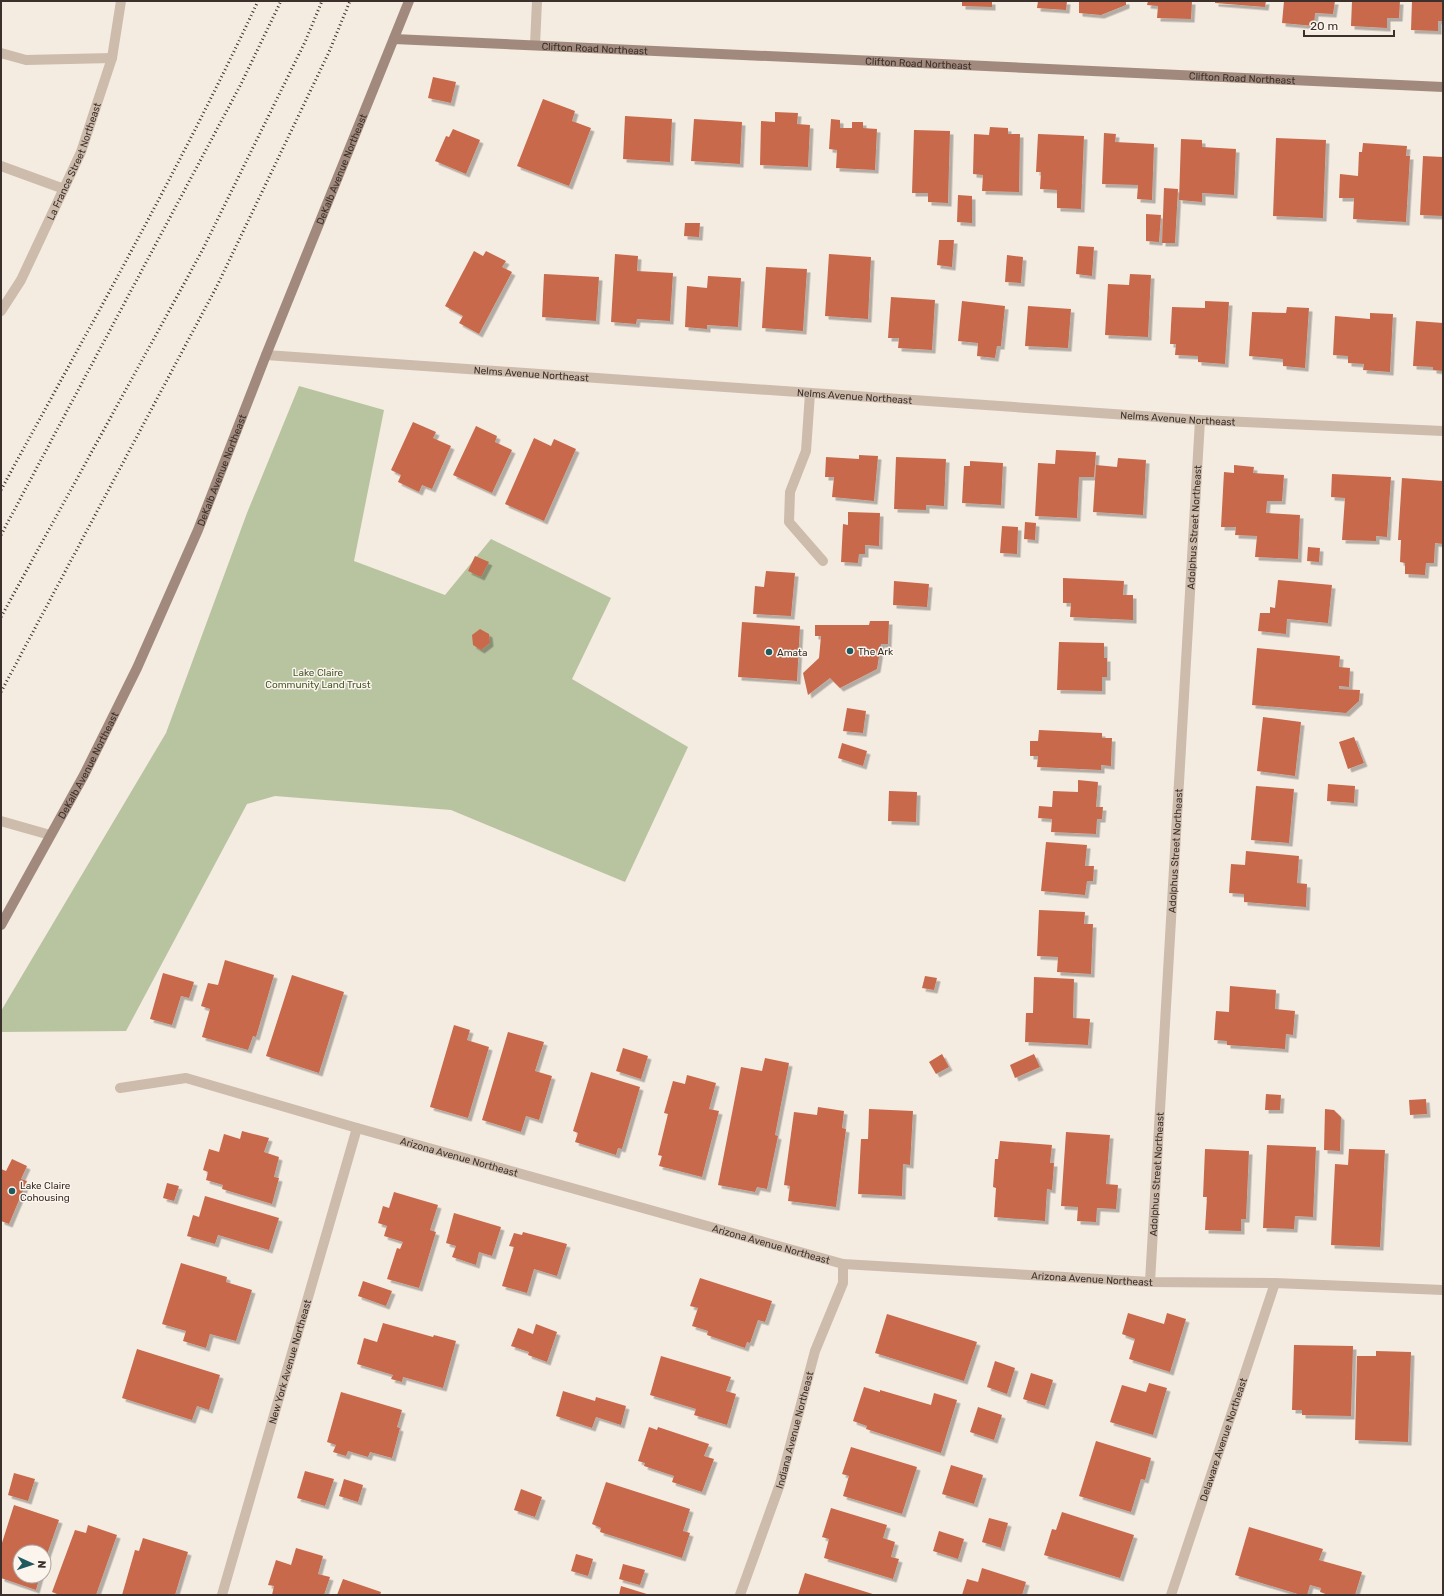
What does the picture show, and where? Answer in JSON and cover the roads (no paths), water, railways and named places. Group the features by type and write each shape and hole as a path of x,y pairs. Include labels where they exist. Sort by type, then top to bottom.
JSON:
{"street":[{"name":"La France Street Northeast","path":"1,311 21,280 81,152 112,58 121,1"},
{"name":"DeKalb Avenue Northeast","path":"1,925 84,775 137,668 198,530 266,355 409,1"},
{"path":"535,45 537,1"},
{"name":"Clifton Road Northeast","path":"394,39 1443,87"},
{"path":"1,53 26,60 112,58"},
{"path":"1,166 64,189"},
{"name":"Nelms Avenue Northeast","path":"266,355 1200,420 1443,431"},
{"path":"810,393 806,451 790,492 789,522 823,561"},
{"name":"Adolphus Street Northeast","path":"1150,1282 1200,420"},
{"path":"1,821 50,835"},
{"name":"Arizona Avenue Northeast","path":"120,1088 186,1078 357,1128 844,1264 1150,1282 1275,1284 1443,1290"},
{"name":"New York Avenue Northeast","path":"222,1595 357,1128"},
{"name":"Indiana Avenue Northeast","path":"740,1595 780,1484 815,1351 842,1282 844,1264"},
{"name":"Delaware Avenue Northeast","path":"1172,1595 1275,1284"}],"railway":[{"path":"1,490 166,186 258,1"},
{"path":"1,535 241,84 281,1"},
{"path":"1,617 202,251 305,42 322,1"},
{"path":"1,692 217,286 329,52 350,1"}],"place":[{"name":"The Ark","path":"850,651"},
{"name":"Amata","path":"769,652"},
{"name":"Lake Claire Cohousing","path":"12,1191"}],"park label":[{"name":"Lake Claire Community Land Trust","path":"318,678"}]}
